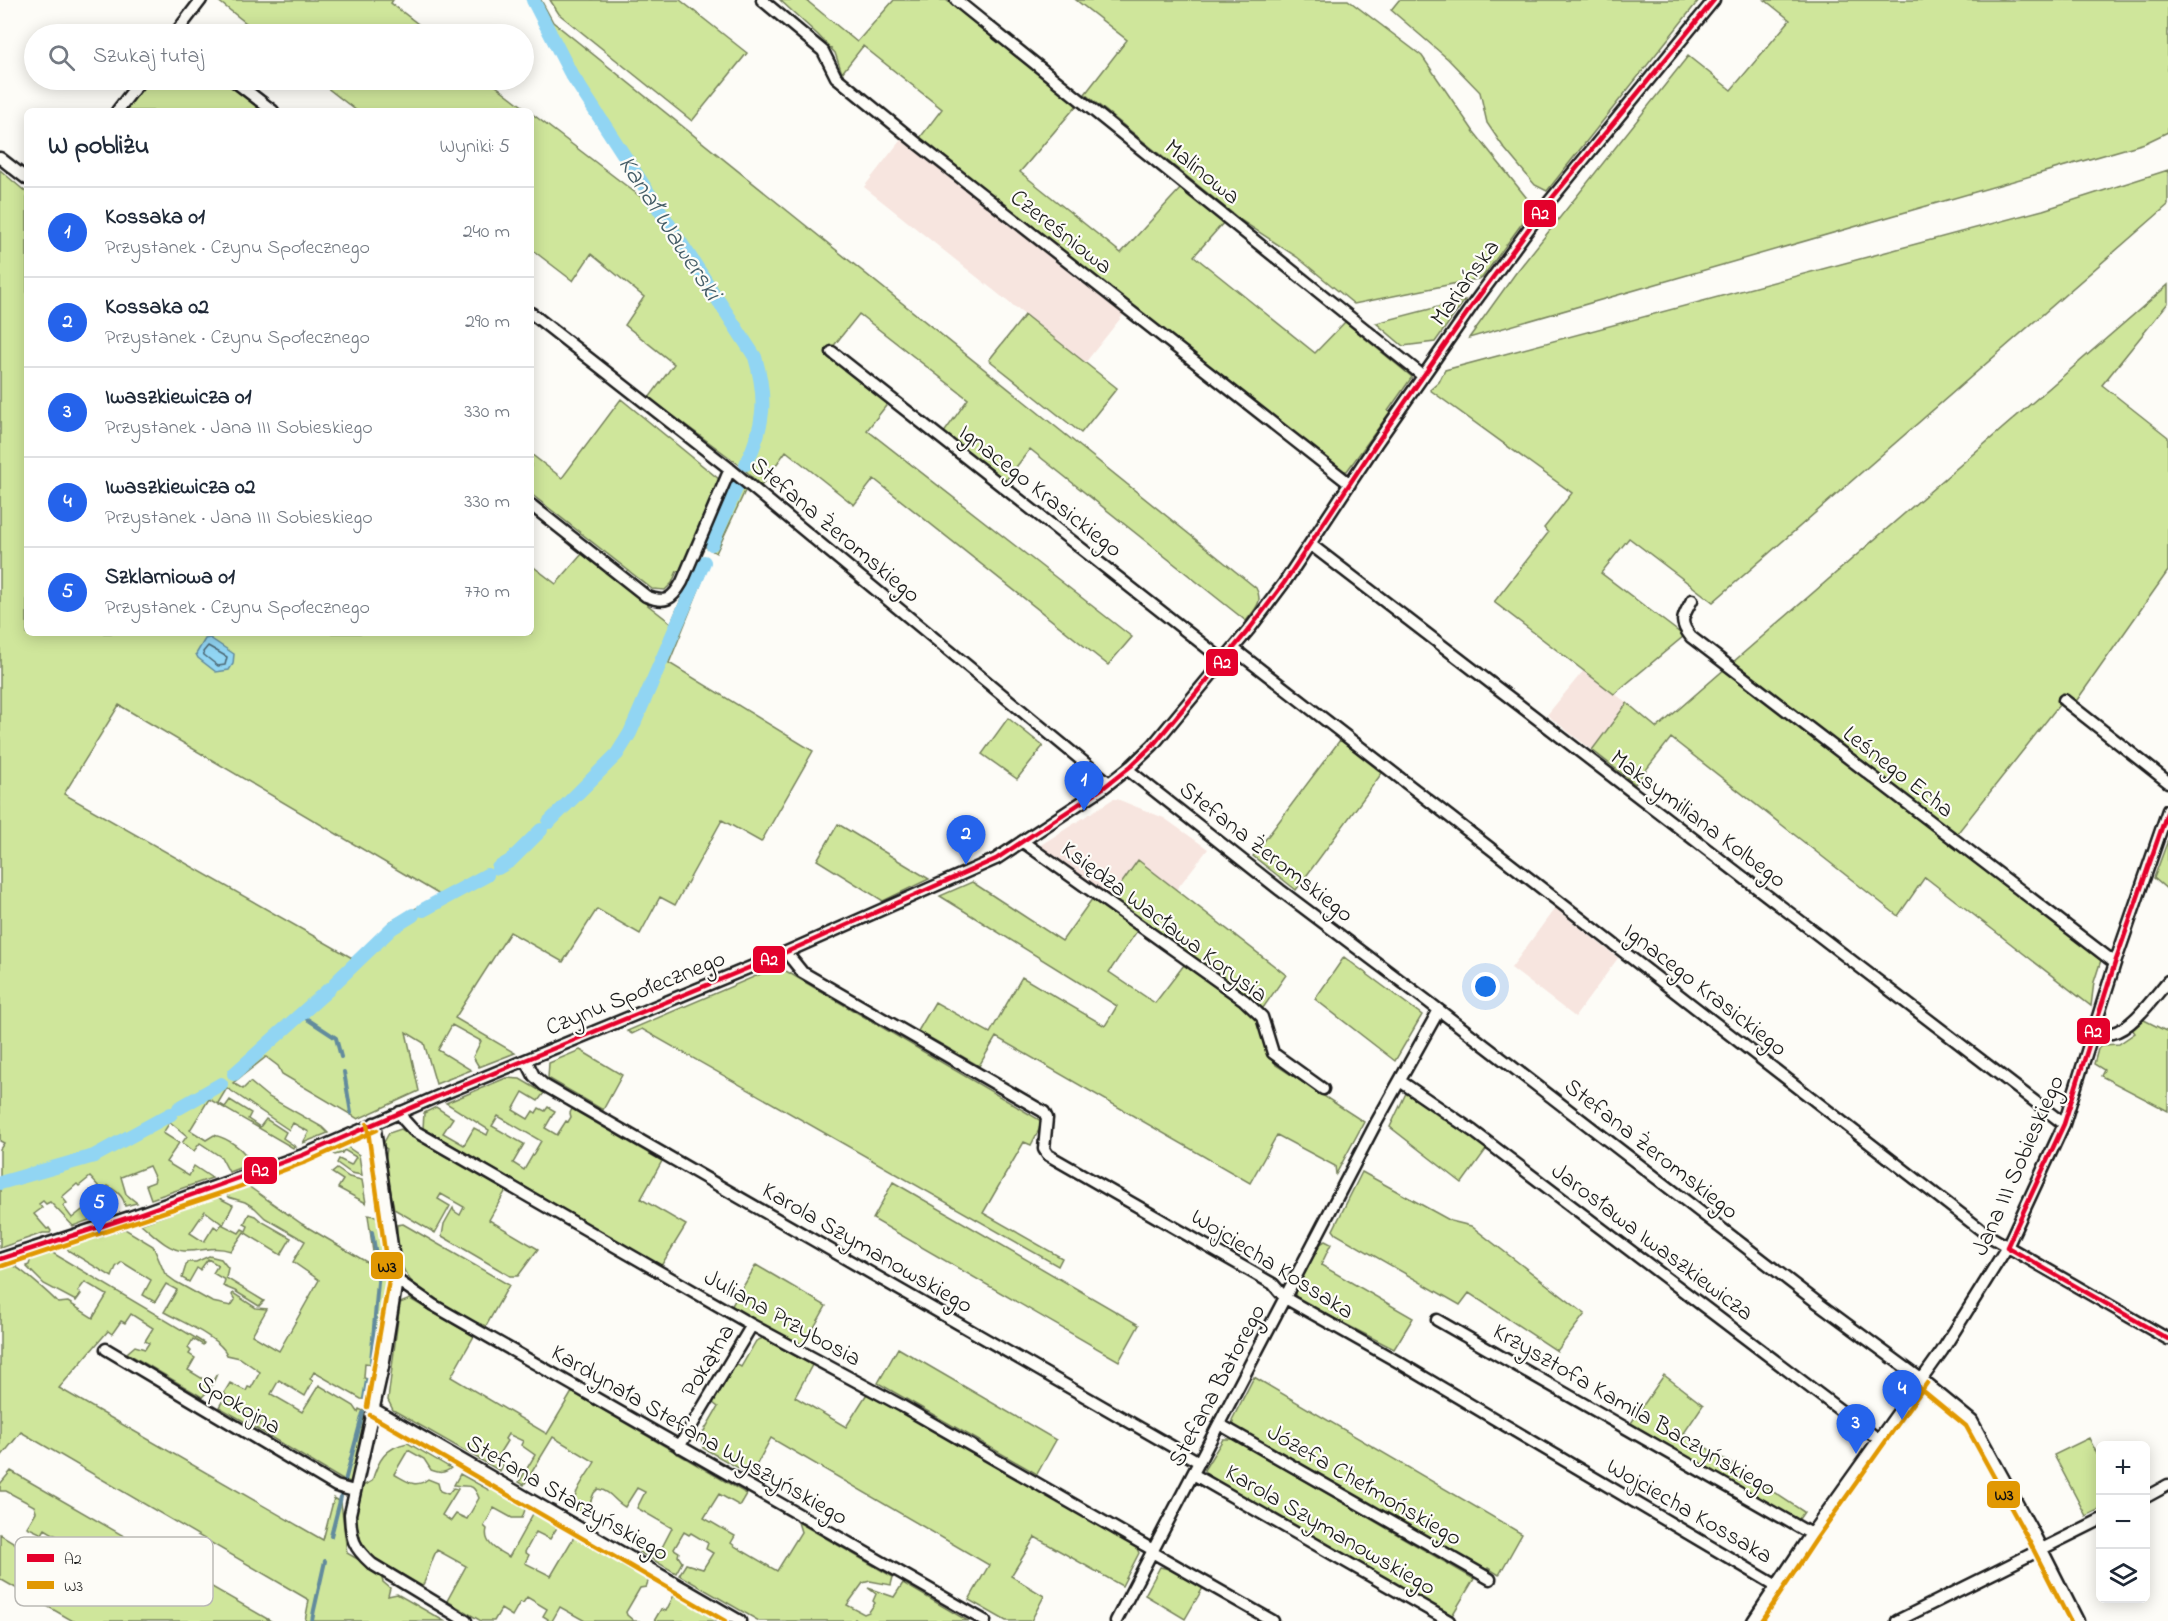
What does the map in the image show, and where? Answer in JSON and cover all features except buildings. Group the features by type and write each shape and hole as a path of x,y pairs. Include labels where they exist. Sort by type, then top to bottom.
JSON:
{"street":[{"path":"183,24 201,0"},
{"name":"Czereśniowa","path":"762,0 824,51 836,77 899,129 1350,483"},
{"name":"Malinowa","path":"956,0 1423,376"},
{"name":"Mariańska","path":"1310,544 1423,376 1544,208 1714,0"},
{"path":"119,108 133,90"},
{"path":"246,90 269,108"},
{"path":"0,158 24,177"},
{"name":"Stefana Żeromskiego","path":"534,315 730,469 1109,783"},
{"name":"Ignacego Krasickiego","path":"832,352 1224,661"},
{"path":"534,507 646,596 657,600 667,600 682,582 730,469"},
{"name":"Czynu Społecznego","path":"0,1259 303,1155 400,1112 786,952 981,866 1023,842 1127,769 1171,725 1234,649 1284,583 1310,544"},
{"name":"Maksymiliana Kolbego","path":"1310,544 2064,1124"},
{"name":"Leśnego Echa","path":"1692,600 1682,622 1691,637 2115,963"},
{"name":"Ignacego Krasickiego","path":"1234,649 1980,1230 2168,1339"},
{"path":"2064,700 2168,782"},
{"name":"Stefana Żeromskiego","path":"1127,769 1280,890 1809,1296 1921,1379 1972,1421 2042,1549 2078,1621"},
{"name":"Jana III Sobieskiego","path":"1753,1621 1811,1534 1970,1308 2007,1247 2064,1124 2115,963 2168,810"},
{"name":"Księdza Wacława Korysia","path":"1023,842 1244,1000 1262,1017 1273,1053 1323,1089"},
{"name":"Wojciecha Kossaka","path":"786,952 802,972 1044,1113 1047,1118 1044,1149 1048,1155 1273,1284 1285,1298 1777,1586"},
{"path":"2093,1032 2111,1033 2119,1030 2137,1017 2168,981"},
{"name":"Stefana Batorego","path":"1116,1621 1439,1010"},
{"name":"Karola Szymanowskiego","path":"526,1060 534,1076 544,1085 1199,1462"},
{"name":"Jarosława Iwaszkiewicza","path":"1400,1081 1482,1138 1878,1439"},
{"name":"Juliana Przybosia","path":"400,1112 413,1130 752,1325 902,1406 1273,1621"},
{"path":"374,1123 397,1281 383,1367 354,1491 350,1514 351,1535 359,1552 372,1564 466,1621"},
{"name":"Kardynała Stefana Wyszyńskiego","path":"397,1281 434,1305 679,1447 985,1621"},
{"name":"Krzysztofa Kamila Baczyńskiego","path":"1437,1320 1811,1534"},
{"name":"Pokątna","path":"679,1447 752,1325"},
{"name":"Spokojna","path":"105,1349 336,1486 354,1491"},
{"name":"Stefana Starzyńskiego","path":"374,1409 740,1621"},
{"name":"Józefa Chełmońskiego","path":"1219,1424 1490,1579"},
{"name":"Karola Szymanowskiego","path":"1193,1474 1449,1621"},
{"path":"2149,1495 2168,1485"},
{"path":"1897,1621 2096,1522"}],"shaded area":[{"path":"903,137 1124,314 1085,363 864,187"},
{"path":"1584,670 1627,703 1592,750 1547,715"},
{"path":"1113,799 1164,818 1208,849 1176,890 1138,861 1111,898 1039,846"},
{"path":"1555,908 1618,958 1575,1017 1511,968"}],"green space":[{"path":"217,0 393,0 391,3 418,24 247,24"},
{"path":"528,0 541,0 553,22 1256,588 1259,601 1246,621 1030,449 1003,484 943,434 968,399 859,314 828,353 889,402 867,430 1132,637 1108,665 874,479 854,505 786,451 761,486 741,466 649,398 674,364 625,325 644,297 591,254 573,281 534,251 534,115 654,207 566,72"},
{"path":"550,0 680,0 747,53 692,121 559,14"},
{"path":"780,0 806,0 857,42 894,0 946,0 1077,105 1020,172 1121,253 1181,188 1224,222 1194,256 1315,353 1345,322 1412,377 1388,411 1390,412 1347,471 1341,471 919,139 942,109 863,46 842,73 835,53"},
{"path":"1076,0 1348,0 1422,56 1474,132 1534,207 1482,278 1354,304 1297,257 1242,221 1085,94 1127,40"},
{"path":"1399,0 1699,0 1547,191 1535,185 1504,148 1487,123 1480,92 1448,59 1391,10"},
{"path":"1765,0 2168,0 2168,132 2145,143 1469,338 1515,274 1688,56 1731,90 1790,20"},
{"path":"137,90 240,90 262,108 123,108"},
{"path":"330,90 501,90 525,108 353,108"},
{"path":"0,170 24,190 24,636 534,636 534,567 556,584 582,554 671,623 699,557 710,562 669,663 813,751 761,842 722,820 675,905 660,897 640,934 597,909 563,962 510,932 455,1018 515,1053 479,1067 473,1057 481,1041 452,1025 438,1050 471,1070 436,1084 424,1043 406,1032 419,1091 358,1119 282,1074 278,1066 266,1057 233,1083 243,1089 250,1082 267,1096 322,1127 328,1133 303,1143 309,1132 293,1123 289,1130 227,1088 218,1103 225,1107 230,1100 251,1113 248,1119 260,1127 266,1119 286,1132 283,1138 296,1147 293,1148 209,1099 190,1130 206,1140 214,1135 225,1139 241,1149 250,1164 229,1172 221,1157 200,1143 194,1151 182,1143 187,1136 170,1122 163,1133 179,1143 166,1162 189,1176 194,1166 212,1178 151,1199 146,1185 154,1182 155,1179 149,1166 121,1177 126,1194 137,1203 125,1206 117,1192 108,1186 102,1190 90,1177 79,1186 77,1184 62,1197 67,1203 63,1206 72,1218 86,1207 91,1213 95,1211 100,1216 73,1226 50,1202 46,1204 43,1201 39,1204 42,1208 34,1214 47,1229 49,1228 50,1233 43,1233 0,1248 0,1149 4,1143 0,1141","holes":["119,705 440,896 391,921 354,959 64,794"]},
{"path":"2168,170 2168,205 1713,602 1629,538 1601,573 1684,636 1614,694 1494,602 1548,533 1544,528 1572,493 1430,390 1439,382 1445,370 2043,210"},
{"path":"2168,285 2168,303 2102,385 2168,437 2168,571 2077,700 2059,705 1956,835 1732,663"},
{"path":"1465,300 1435,342 1403,346 1376,323"},
{"path":"1025,315 1117,388 1081,433 989,360"},
{"path":"621,399 720,480 681,573 677,571 672,583 665,590 652,589 534,496 534,456 562,478"},
{"path":"730,485 741,486 745,491 716,553 704,546"},
{"path":"1726,668 2102,957 2094,982 2091,1006 1925,877 1898,916 1671,738 1635,784 1592,750 1627,703 1657,728"},
{"path":"1008,718 1043,746 1017,779 982,754"},
{"path":"1340,740 1382,773 1296,890 1253,856"},
{"path":"838,824 929,879 883,901 817,860"},
{"path":"2168,840 2168,890 2154,878"},
{"path":"1138,860 1286,975 1263,1008 1111,898"},
{"path":"972,882 1062,941 1092,899 1137,931 1109,972 1155,1003 1184,965 1250,1012 1255,1017 1276,1065 1364,1122 1336,1174 1335,1166 1277,1135 1250,1183 996,1037 979,1066 918,1031 935,1002 990,1033 1022,977 1105,1026 1117,1006 940,896"},
{"path":"1344,957 1422,1015 1395,1061 1315,999"},
{"path":"770,970 786,971 1043,1122 1031,1145 1024,1142 983,1213 1062,1258 1058,1266 642,1029 632,1034 627,1031"},
{"path":"2142,1019 2168,1032 2168,1111 2101,1076 2104,1070 2094,1064 2098,1049 2102,1045 2119,1044 2135,1033 2132,1029"},
{"path":"580,1050 622,1075 603,1110 548,1078 549,1063"},
{"path":"506,1078 520,1079 544,1093 538,1101 523,1092 513,1110 528,1119 533,1111 536,1113 539,1108 545,1111 548,1107 555,1111 545,1128 557,1135 571,1117 572,1109 662,1161 641,1199 686,1225 661,1266 423,1128 424,1113 436,1107 453,1118 443,1133 464,1145 474,1128 487,1135 489,1130 446,1103","holes":["498,1116 541,1141 524,1170 513,1163 524,1144 492,1126"]},
{"path":"1407,1091 1488,1147 1462,1183 1390,1127"},
{"path":"401,1129 506,1190 489,1220 538,1249 518,1276 510,1276 442,1236 444,1224 453,1208 460,1215 464,1207 441,1194 438,1199 450,1206 435,1233 394,1209 385,1161 387,1149 382,1146 389,1133"},
{"path":"346,1146 359,1155 362,1175 351,1173 337,1163 339,1159 351,1165 356,1157 344,1150 335,1155 332,1152"},
{"path":"337,1169 349,1177 362,1180 366,1203 338,1188 343,1180 332,1173"},
{"path":"1362,1172 1451,1221 1471,1226 1585,1314 1557,1351 1469,1293 1460,1305 1336,1234 1333,1230"},
{"path":"893,1182 1139,1325 1119,1361 873,1219"},
{"path":"248,1186 302,1224 375,1267 368,1215 376,1216 388,1265 390,1302 379,1365 365,1363 364,1378 375,1381 372,1400 361,1399 314,1372 310,1379 313,1381 305,1396 279,1380 271,1394 302,1412 319,1385 354,1406 358,1412 359,1409 370,1414 351,1482 341,1479 252,1426 254,1423 259,1425 262,1418 252,1413 247,1423 219,1407 230,1383 246,1391 248,1387 251,1388 260,1372 240,1358 227,1355 224,1349 209,1337 164,1312 177,1290 166,1284 155,1302 143,1295 151,1280 122,1262 116,1267 112,1277 66,1247 125,1229 153,1246 165,1274 176,1282 212,1302 231,1306 235,1300 233,1293 256,1308 267,1309 252,1335 279,1351 319,1280 293,1262 305,1241 265,1218 245,1202 228,1197 226,1194"},
{"path":"217,1197 233,1205 223,1225 239,1233 242,1229 246,1231 248,1226 244,1224 249,1214 291,1238 281,1255 244,1232 231,1251 213,1249 184,1251 167,1245 141,1224","holes":["205,1211 222,1224 218,1229 214,1226 204,1242 190,1233"]},
{"path":"403,1224 509,1285 486,1326 441,1305 411,1281 405,1272 398,1249 397,1225"},
{"path":"1325,1241 1331,1244 1321,1265 1413,1318 1394,1349 1296,1299 1295,1291 1307,1264 1320,1244"},
{"path":"51,1252 204,1343 203,1345 193,1339 188,1348 191,1351 189,1354 195,1358 188,1370 211,1384 217,1374 210,1389 202,1397 127,1353 135,1346 145,1349 149,1343 145,1341 153,1328 131,1314 125,1323 121,1321 112,1334 108,1331 59,1388 323,1540 334,1498 341,1502 347,1553 380,1572 383,1582 390,1588 388,1596 397,1594 444,1621 305,1621 309,1600 213,1544 213,1537 201,1537 21,1432 0,1458 0,1269 14,1266 58,1303 68,1302 93,1318 107,1295 85,1282 78,1291 81,1294 76,1301 44,1284 26,1266 29,1265 31,1258"},
{"path":"209,1256 221,1259 228,1268 226,1278 264,1301 259,1306 223,1286 225,1280 213,1273 218,1265 208,1259 200,1270 197,1268 189,1282 182,1278 187,1262 196,1262"},
{"path":"756,1265 826,1306 803,1347 731,1307"},
{"path":"410,1299 474,1336 451,1377 547,1434 572,1392 747,1494 740,1506 719,1494 704,1518 735,1536 731,1543 736,1547 777,1571 801,1532 798,1522 893,1577 891,1585 870,1581 863,1583 847,1605 864,1614 869,1612 875,1603 873,1601 876,1594 868,1588 894,1597 903,1583 968,1621 858,1621 855,1619 853,1621 759,1621 679,1575 686,1564 703,1569 713,1553 706,1549 708,1543 691,1533 689,1535 684,1532 674,1549 679,1552 678,1556 682,1562 676,1573 639,1552 642,1546 658,1555 672,1528 637,1508 645,1492 637,1488 625,1507 606,1492 598,1489 588,1508 592,1511 587,1515 579,1511 575,1505 577,1491 595,1462 553,1437 524,1485 519,1482 535,1455 521,1445 523,1441 508,1434 505,1439 507,1441 497,1457 503,1465 500,1471 393,1410 388,1400 400,1303"},
{"path":"763,1338 812,1365 795,1397 846,1427 868,1392 1135,1544 1139,1553 1122,1586 1035,1537 1011,1576 1044,1596 1031,1621 1006,1621 969,1600 989,1565 771,1438 751,1475 703,1448 701,1436 718,1407 713,1403 736,1364 741,1367 756,1341"},
{"path":"898,1348 1056,1440 1037,1474 878,1383"},
{"path":"1664,1375 1703,1405 1684,1433 1804,1512 1799,1519 1793,1520 1631,1423"},
{"path":"1254,1377 1522,1534 1499,1575 1488,1568 1485,1571 1236,1429 1232,1420"},
{"path":"2089,1438 2096,1452 2096,1511 2086,1516 2054,1455"},
{"path":"1223,1439 1233,1439 1474,1579 1450,1619 1210,1480 1204,1470"},
{"path":"408,1443 451,1468 441,1472 431,1470 424,1459 408,1450 394,1474 415,1484 428,1479 438,1483 440,1491 448,1494 453,1488 458,1489 442,1515 451,1521 456,1514 467,1519 479,1498 472,1487 454,1485 460,1474 489,1490 491,1487 526,1507 522,1518 512,1518 494,1508 484,1526 487,1529 489,1543 505,1555 509,1557 534,1512 558,1526 550,1539 536,1532 525,1552 529,1555 525,1563 551,1576 575,1535 649,1579 646,1587 640,1588 626,1612 634,1621 585,1621 560,1607 552,1621 547,1621 548,1619 543,1616 547,1609 527,1597 523,1603 520,1602 512,1616 501,1609 494,1621 481,1621 447,1601 466,1566 437,1550 422,1586 379,1561 376,1562 361,1541 354,1512 361,1487 372,1481 384,1456 394,1448"},
{"path":"11,1471 125,1537 58,1537 45,1529 42,1534 27,1527 36,1512 34,1506 6,1491 0,1491 0,1484"},
{"path":"0,1534 15,1543 15,1588 0,1579"},
{"path":"1160,1567 1177,1571 1204,1586 1185,1619 1145,1595"},
{"path":"213,1588 271,1621 73,1621 47,1606 213,1606"},
{"path":"675,1593 724,1621 654,1621 661,1609 666,1611"}],"water":[{"path":"210,638 234,654 233,664 229,670 216,672 198,658 196,654 205,639"}],"waterway":[{"name":"Kanał Wawerski","path":"533,0 570,72 755,357 761,386 762,411 757,437 746,464"},
{"name":"Kanał Wawerski","path":"712,544 738,484"},
{"name":"Kanał Wawerski","path":"549,822 617,754 630,733 704,562"},
{"name":"Kanał Wawerski","path":"498,868 510,861 541,830"},
{"name":"Kanał Wawerski","path":"423,910 487,875"},
{"name":"Kanał Wawerski","path":"336,982 392,928 413,915"},
{"name":"Kanał Wawerski","path":"234,1074 329,989"},
{"path":"301,1015 336,1038 341,1057"},
{"path":"344,1072 351,1113"},
{"name":"Kanał Wawerski","path":"179,1108 221,1084"},
{"name":"Kanał Wawerski","path":"0,1183 94,1156 171,1114"},
{"path":"371,1361 379,1271 372,1232"},
{"path":"364,1398 367,1380"},
{"path":"345,1481 363,1413"},
{"path":"331,1536 341,1497"},
{"path":"314,1610 325,1561"},
{"path":"312,1621 314,1610"}],"transit line":[{"name":"A2","path":"0,1259 130,1217 303,1155 436,1097 775,957 996,859 1103,788 1153,745 1251,627 1284,583 1376,444 1474,303 1544,208 1714,0"},
{"name":"A2","path":"2007,1247 2064,1124 2115,963 2168,810"},
{"name":"W3","path":"367,1124 389,1280 367,1407"},
{"name":"W3","path":"2,1266 233,1189 306,1162 377,1130"},
{"name":"A2","path":"2007,1247 2168,1339"},
{"name":"W3","path":"1762,1621 1817,1538 1927,1383"},
{"name":"W3","path":"1916,1385 1966,1426 2070,1621"},
{"name":"W3","path":"370,1415 725,1621"}],"place":[{"name":"Kossaka 01","path":"1084,811"},
{"name":"Kossaka 02","path":"966,865"},
{"name":"Szklarniowa 01","path":"99,1234"},
{"name":"Iwaszkiewicza 02","path":"1902,1420"},
{"name":"Iwaszkiewicza 01","path":"1856,1454"}]}
